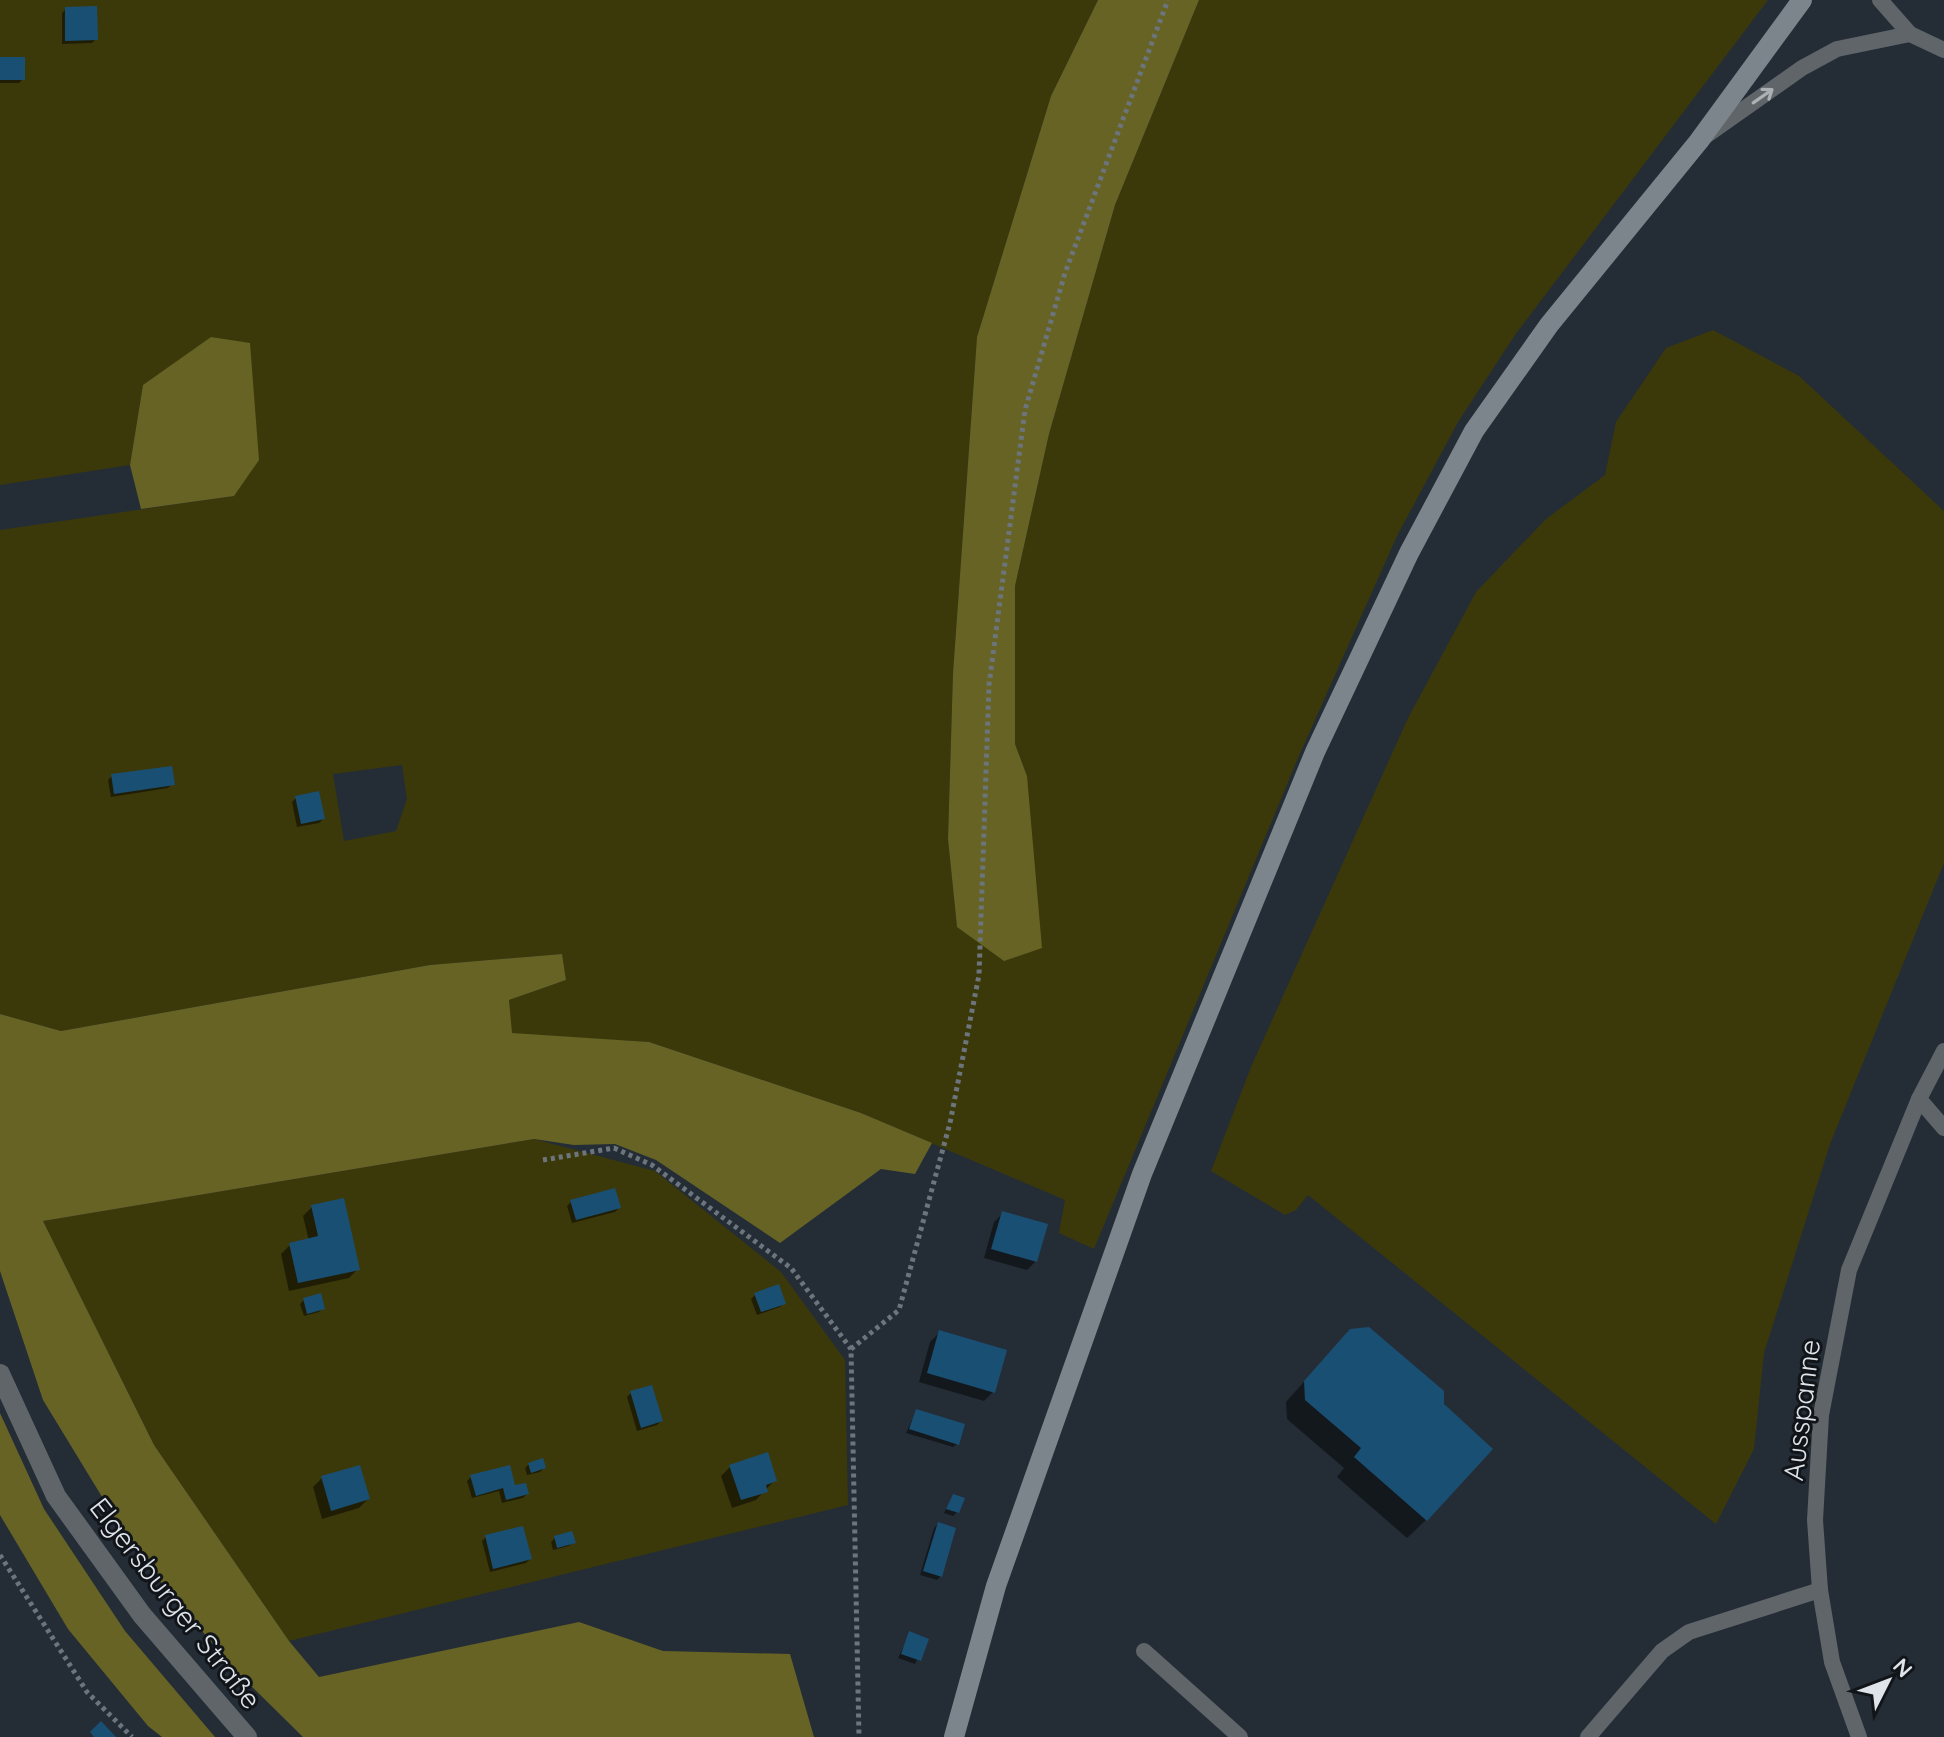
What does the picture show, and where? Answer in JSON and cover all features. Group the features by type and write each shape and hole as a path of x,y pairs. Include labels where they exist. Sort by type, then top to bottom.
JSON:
{"main road":[{"path":"954,1737 996,1586 1142,1174 1315,752 1409,553 1474,431 1549,325 1699,141 1802,0"}],"street":[{"name":"Elgersburger Straße","path":"0,1374 56,1496 142,1615 247,1737"}],"lane":[{"path":"1880,0 1910,34 1944,50"},
{"path":"1699,141 1802,68 1837,49 1910,34"},
{"name":"Ausspanne","path":"1859,1737 1832,1662 1820,1590 1815,1520 1821,1415 1849,1270 1919,1099 1944,1051"},
{"path":"1919,1099 1944,1128"},
{"path":"1588,1737 1662,1651 1689,1632 1820,1590"},
{"path":"1144,1651 1240,1737"}],"path":[{"path":"851,1349 899,1310 950,1123 979,975 989,685 1025,410 1065,273 1168,0"},
{"path":"543,1160 614,1148 652,1165 791,1268 851,1349 859,1737"},
{"path":"0,1555 87,1692 132,1737"}],"shaded area":[{"path":"0,0 1098,0 1051,96 977,337 953,673 948,839 957,927 1027,776 1015,744 1015,586 1049,434 1115,205 1199,0 1768,0 1515,335 1458,422 1397,536 1298,758 1094,1249 1059,1233 1065,1200 861,1113 649,1042 511,1034 509,1000 566,980 562,954 430,965 61,1031 0,1014 0,530 233,496 143,385 130,465 0,485","holes":["402,765 407,799 396,831 344,841 333,774"]},
{"path":"1098,0 1199,0 1115,205 1049,434 1015,586 1015,744 1027,776 1042,948 1004,961 957,927 948,839 953,673 977,337 1051,96"},
{"path":"1713,330 1799,376 1944,511 1944,863 1830,1144 1764,1353 1754,1449 1716,1524 1308,1195 1296,1210 1285,1215 1211,1171 1251,1067 1408,718 1476,592 1546,519 1605,475 1616,422 1666,348"},
{"path":"211,337 250,343 259,460 234,496 141,509 130,465 143,385"},
{"path":"562,954 566,980 509,1000 512,1033 649,1042 861,1113 932,1143 915,1174 881,1169 780,1243 656,1160 615,1144 574,1145 534,1139 43,1221 154,1445 289,1641 319,1677 579,1622 663,1651 790,1654 814,1737 303,1737 233,1668 135,1551 43,1400 0,1271 0,1014 61,1031 430,965"},
{"path":"534,1139 655,1171 781,1272 845,1360 848,1505 289,1641 154,1445 43,1221"},
{"path":"0,1413 44,1509 125,1631 215,1737 162,1737 148,1726 68,1629 0,1515"}],"building":[{"path":"97,6 98,40 65,41 65,7"},
{"path":"0,57 25,57 25,80 0,80"},
{"path":"172,766 175,785 114,794 111,774"},
{"path":"319,791 325,819 301,824 295,796"},
{"path":"615,1188 621,1208 576,1220 570,1200"},
{"path":"344,1198 360,1270 298,1283 289,1243 318,1236 311,1205"},
{"path":"1002,1211 1048,1224 1037,1262 991,1249"},
{"path":"779,1284 786,1304 761,1312 754,1293"},
{"path":"321,1293 325,1309 307,1314 303,1298"},
{"path":"1369,1327 1444,1391 1444,1404 1493,1449 1427,1521 1354,1457 1361,1448 1305,1400 1304,1381 1350,1329"},
{"path":"939,1330 1007,1350 995,1393 927,1373"},
{"path":"652,1385 663,1421 641,1428 630,1391"},
{"path":"916,1409 965,1424 959,1445 909,1429"},
{"path":"768,1452 777,1481 766,1485 768,1492 741,1500 729,1465"},
{"path":"543,1458 546,1468 531,1473 528,1463"},
{"path":"360,1465 370,1499 331,1511 321,1476"},
{"path":"510,1465 515,1485 526,1483 529,1494 506,1500 503,1488 476,1496 470,1475"},
{"path":"953,1494 965,1498 959,1513 946,1509"},
{"path":"938,1522 956,1528 942,1577 923,1571"},
{"path":"523,1526 532,1559 493,1569 485,1535"},
{"path":"572,1531 576,1543 557,1548 554,1536"},
{"path":"909,1631 929,1639 921,1661 901,1654"},
{"path":"101,1721 116,1737 94,1737 90,1732"}]}
